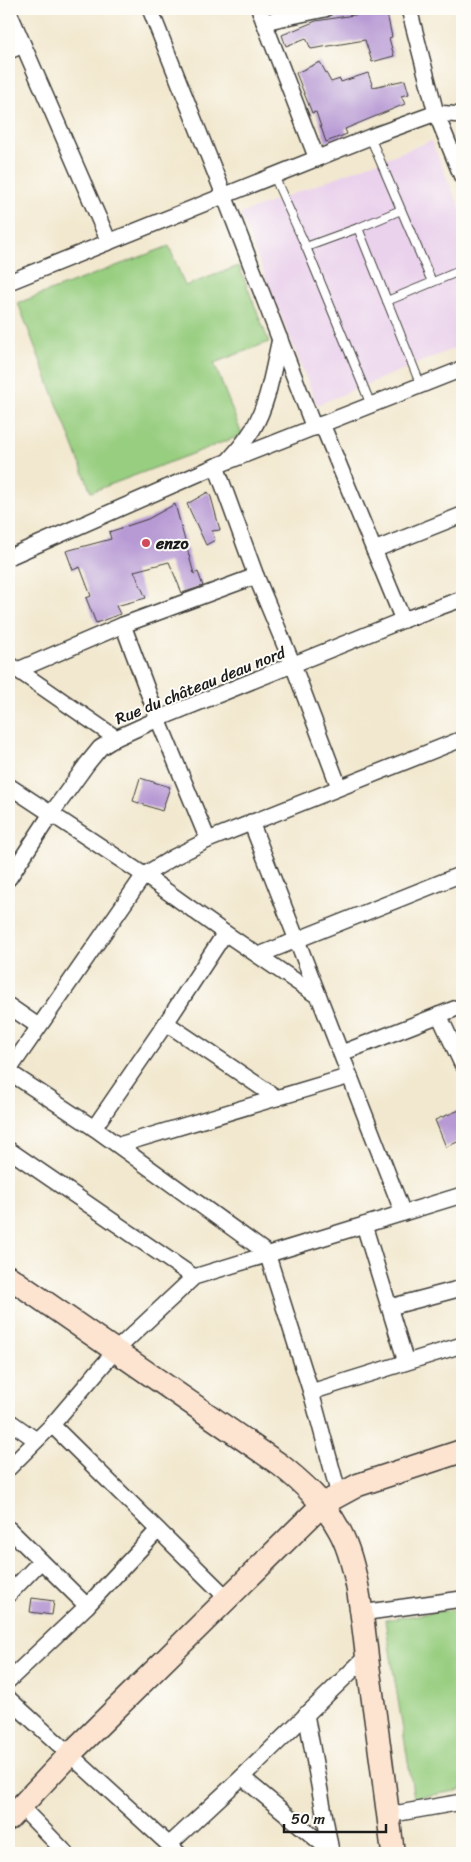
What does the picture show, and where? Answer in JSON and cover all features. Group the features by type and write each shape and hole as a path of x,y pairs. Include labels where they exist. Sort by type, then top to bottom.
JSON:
{"main road":[{"path":"9,1277 279,1464 300,1481 331,1500 349,1553 361,1613 393,1853"},
{"path":"15,1813 70,1754 331,1500 358,1485 462,1451"}],"street":[{"path":"19,9 9,12 109,242"},
{"path":"150,9 280,339 374,550 403,620"},
{"path":"317,159 262,15 325,9"},
{"path":"409,9 436,113 462,177"},
{"path":"9,51 23,45"},
{"path":"9,281 370,137 436,113 462,115"},
{"path":"221,464 242,445 254,427 267,392 280,339"},
{"path":"9,557 221,464 462,369"},
{"path":"221,464 256,576 293,665 339,787"},
{"path":"374,550 462,515"},
{"path":"14,667 256,576"},
{"name":"Rue du château deau nord","path":"9,878 50,814 87,764 100,748 116,738 158,719 403,620 462,599"},
{"path":"123,625 158,719 208,840"},
{"path":"14,667 116,738"},
{"path":"331,1500 311,1392 268,1253 119,1145 9,1071 38,1026 144,875 208,840 251,822 339,787 461,745"},
{"path":"9,786 144,875 225,933 319,996"},
{"path":"251,822 403,1213"},
{"path":"259,955 462,874"},
{"path":"94,1128 225,933"},
{"path":"9,1006 38,1026"},
{"path":"342,1053 462,1006"},
{"path":"439,1015 462,1064"},
{"path":"166,1023 277,1098"},
{"path":"119,1145 277,1098 307,1087 350,1076"},
{"path":"9,1150 194,1277"},
{"path":"9,1468 52,1425 115,1351 194,1277 462,1195"},
{"path":"364,1225 406,1362"},
{"path":"390,1307 462,1288"},
{"path":"311,1392 462,1345"},
{"path":"9,1421 36,1440"},
{"path":"52,1425 228,1600"},
{"path":"9,1529 87,1606"},
{"path":"9,1680 87,1606 158,1530"},
{"path":"9,1594 41,1561"},
{"path":"361,1613 462,1599"},
{"path":"9,1700 174,1849 242,1777 367,1656"},
{"path":"306,1714 332,1852"},
{"path":"242,1777 332,1852"},
{"path":"388,1814 462,1802"},
{"path":"15,1813 66,1853"}],"lane":[{"path":"370,137 432,282"},
{"path":"274,176 306,247 371,405"},
{"path":"306,247 401,210"},
{"path":"358,228 421,386"},
{"path":"387,301 462,270"}],"shaded area":[{"path":"431,141 462,213 462,345 317,405 240,214"}],"green space":[{"path":"169,246 185,286 239,266 269,342 214,363 242,435 91,492 18,303"},
{"path":"462,1608 462,1790 414,1798 385,1620"}],"building":[{"path":"386,9 392,37 389,38 394,56 372,62 365,40 311,49 306,38 286,46 282,35 316,21 360,14 360,12"},
{"path":"320,62 331,82 340,79 341,82 368,73 373,87 405,80 409,94 401,96 405,104 345,129 347,134 326,142 316,112 312,113 296,73"},
{"name":"enzo","path":"208,492 220,530 212,531 215,540 206,545 187,504"},
{"path":"175,504 194,574 198,572 203,586 182,593 169,562 134,571 146,598 116,606 120,614 96,623 86,598 91,596 80,567 73,570 66,551 111,539 109,532 148,519"},
{"path":"140,778 170,787 162,811 133,801"},
{"path":"462,1109 462,1140 446,1147 435,1120"},
{"path":"32,1598 54,1601 52,1615 30,1612"}],"place":[{"name":"enzo","path":"146,543"}]}
